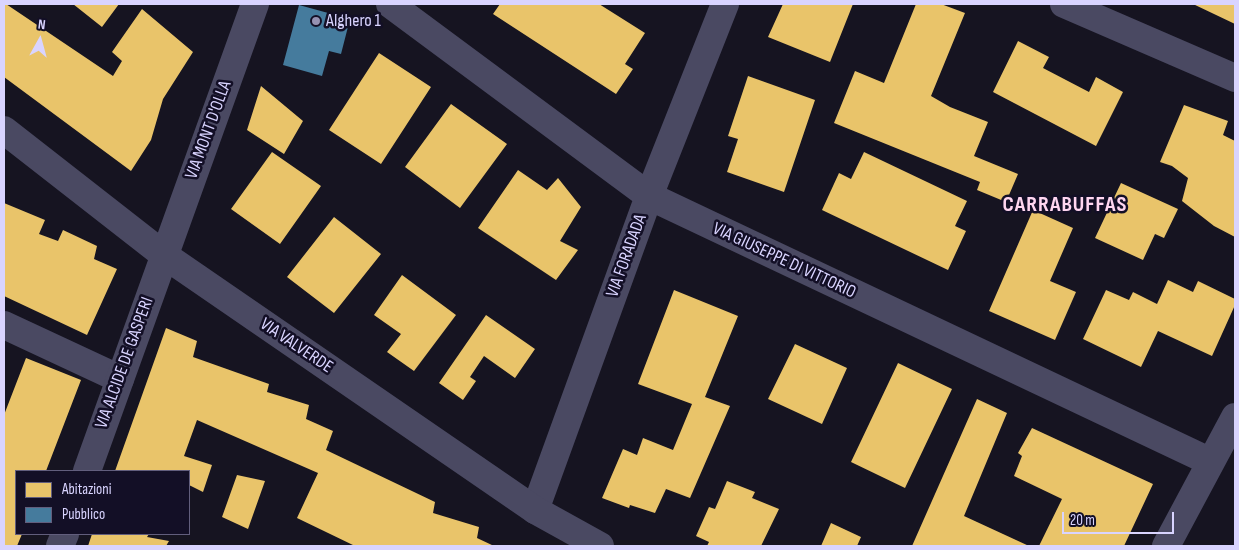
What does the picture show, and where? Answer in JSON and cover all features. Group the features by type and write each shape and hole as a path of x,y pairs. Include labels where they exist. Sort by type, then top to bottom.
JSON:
{"street":[{"name":"VIA MONT D'OLLA","path":"164,255 255,4"},
{"name":"VIA GIUSEPPE DI VITTORIO","path":"390,4 649,196 1211,462"},
{"name":"VIA FORADADA","path":"535,510 649,196 725,4"},
{"path":"1064,4 1235,78"},
{"name":"VIA VALVERDE","path":"4,130 164,255 535,510 600,546"},
{"name":"VIA ALCIDE DE GASPERI","path":"87,470 164,255"},
{"path":"4,325 120,379"},
{"path":"1166,546 1235,417"}],"building: Abitazioni":[{"path":"4,4 113,76 122,61 112,52 142,9 193,52 163,99 151,140 131,171 4,77"},
{"path":"73,4 119,4 102,27"},
{"path":"500,4 599,4 645,33 625,64 633,69 616,94 493,14"},
{"path":"783,4 853,4 830,62 768,37"},
{"path":"916,4 941,4 965,13 931,96 950,107 988,122 974,156 1018,174 1006,202 977,190 980,182 834,123 855,71 884,83"},
{"path":"1193,4 1235,4 1235,24"},
{"path":"1018,41 1049,57 1043,68 1089,92 1096,77 1123,92 1096,146 993,92"},
{"path":"379,53 431,87 381,164 329,130"},
{"path":"748,76 815,100 784,192 727,172 738,139 728,136"},
{"path":"261,86 303,121 284,154 247,130"},
{"path":"451,104 507,144 460,208 405,167"},
{"path":"1184,105 1228,121 1223,135 1235,141 1235,237 1214,226 1182,201 1188,178 1172,166 1160,162"},
{"path":"272,152 321,186 280,244 231,209"},
{"path":"864,152 967,201 955,226 966,231 948,270 822,210 839,173 851,179"},
{"path":"518,170 547,190 558,178 581,207 560,241 578,250 556,280 478,228"},
{"path":"1121,183 1178,209 1164,238 1155,234 1143,260 1095,238"},
{"path":"4,203 45,220 39,234 58,241 63,230 97,246 94,259 117,269 87,335 4,296"},
{"path":"1033,210 1073,228 1050,281 1076,292 1055,340 989,311"},
{"path":"334,217 381,254 334,313 287,277"},
{"path":"402,275 456,315 414,371 387,352 401,334 374,315"},
{"path":"1168,280 1193,292 1198,281 1235,299 1235,305 1212,356 1158,331 1141,367 1083,339 1106,290 1129,300 1133,292 1157,304"},
{"path":"674,290 738,316 705,397 730,406 690,498 666,489 655,513 630,505 629,508 602,498 623,449 637,455 643,438 673,450 692,404 638,384"},
{"path":"486,315 535,349 515,378 484,356 470,377 476,381 463,400 439,383"},
{"path":"166,328 197,341 193,357 269,384 267,392 309,405 306,419 333,431 326,450 435,502 433,513 479,527 477,538 494,546 355,546 297,518 318,473 197,420 184,456 212,465 203,492 190,486 190,470 115,470"},
{"path":"795,344 847,368 822,424 768,399"},
{"path":"26,358 81,380 46,470 15,470 15,535 22,535 17,546 4,546 4,415"},
{"path":"898,363 952,389 905,488 851,462"},
{"path":"977,399 1007,413 964,516 1029,546 912,546"},
{"path":"1032,428 1153,484 1124,546 1039,546 1062,499 1014,476 1022,456 1018,453"},
{"path":"237,475 265,481 248,529 222,517"},
{"path":"727,481 755,492 752,498 779,509 761,546 707,546 709,542 696,536 709,507 715,509"},
{"path":"831,523 861,537 857,546 821,546"},
{"path":"92,535 148,535 147,537 169,541 166,546 88,546"}],"building: Pubblico":[{"path":"299,5 350,19 341,54 329,51 322,76 283,65"}],"place":[{"name":"Alghero 1","path":"316,21"}],"district":[{"name":"CARRABUFFAS","path":"1065,205"}]}
